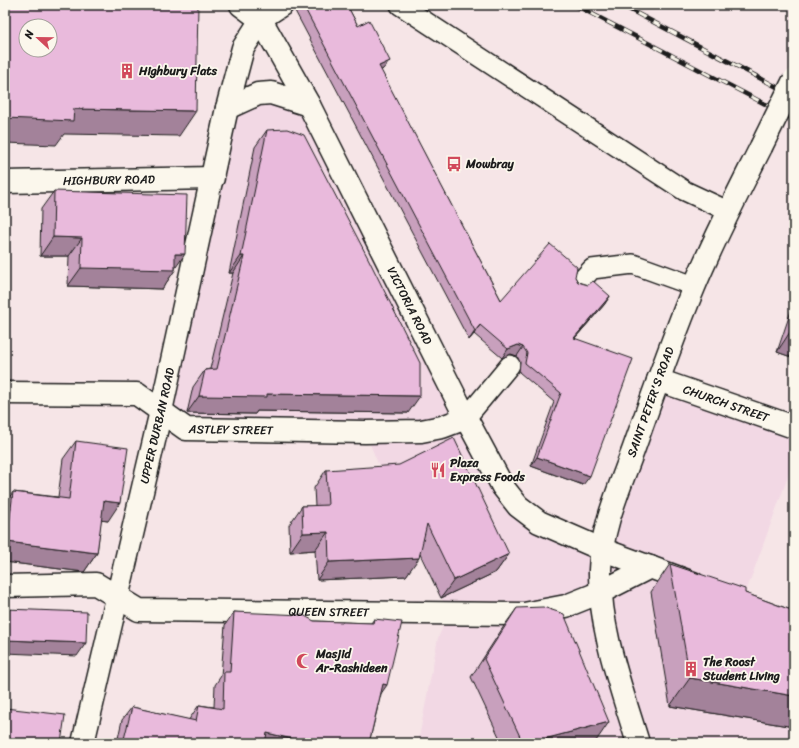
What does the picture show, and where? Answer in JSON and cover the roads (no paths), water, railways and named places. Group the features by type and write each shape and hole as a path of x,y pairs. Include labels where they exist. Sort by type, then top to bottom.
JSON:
{"street":[{"path":"241,5 261,20"},
{"name":"VICTORIA ROAD","path":"261,20 310,105 502,487 518,506 539,522 601,549 714,590"},
{"name":"UPPER DURBAN ROAD","path":"83,743 161,411 213,178 227,108 243,48 261,20"},
{"name":"SAINT PETER'S ROAD","path":"638,743 611,652 601,592 601,549 612,511 658,380 694,286 728,211 794,80"},
{"path":"227,108 258,94 271,93 310,105"},
{"name":"HIGHBURY ROAD","path":"5,182 213,178"},
{"name":"CHURCH STREET","path":"658,380 794,427"},
{"name":"ASTLEY STREET","path":"5,393 137,394 186,429 365,432 421,431 442,427 466,418"},
{"name":"QUEEN STREET","path":"5,586 96,584 139,610 524,614 559,608 601,592 650,567"}],"lane":[{"path":"261,20 284,5"},
{"path":"400,5 685,191 728,211"},
{"path":"579,283 592,269 633,264 694,286"},
{"path":"466,418 510,365"}],"railway":[{"path":"575,5 794,119"},
{"path":"621,5 794,96"}],"place":[{"name":"Highbury Flats","path":"127,71"},
{"name":"Mowbray","path":"454,164"},
{"name":"Plaza Express Foods","path":"438,470"},
{"name":"Masjid Ar-Rashideen","path":"304,661"},
{"name":"The Roost Student Living","path":"691,669"}]}
